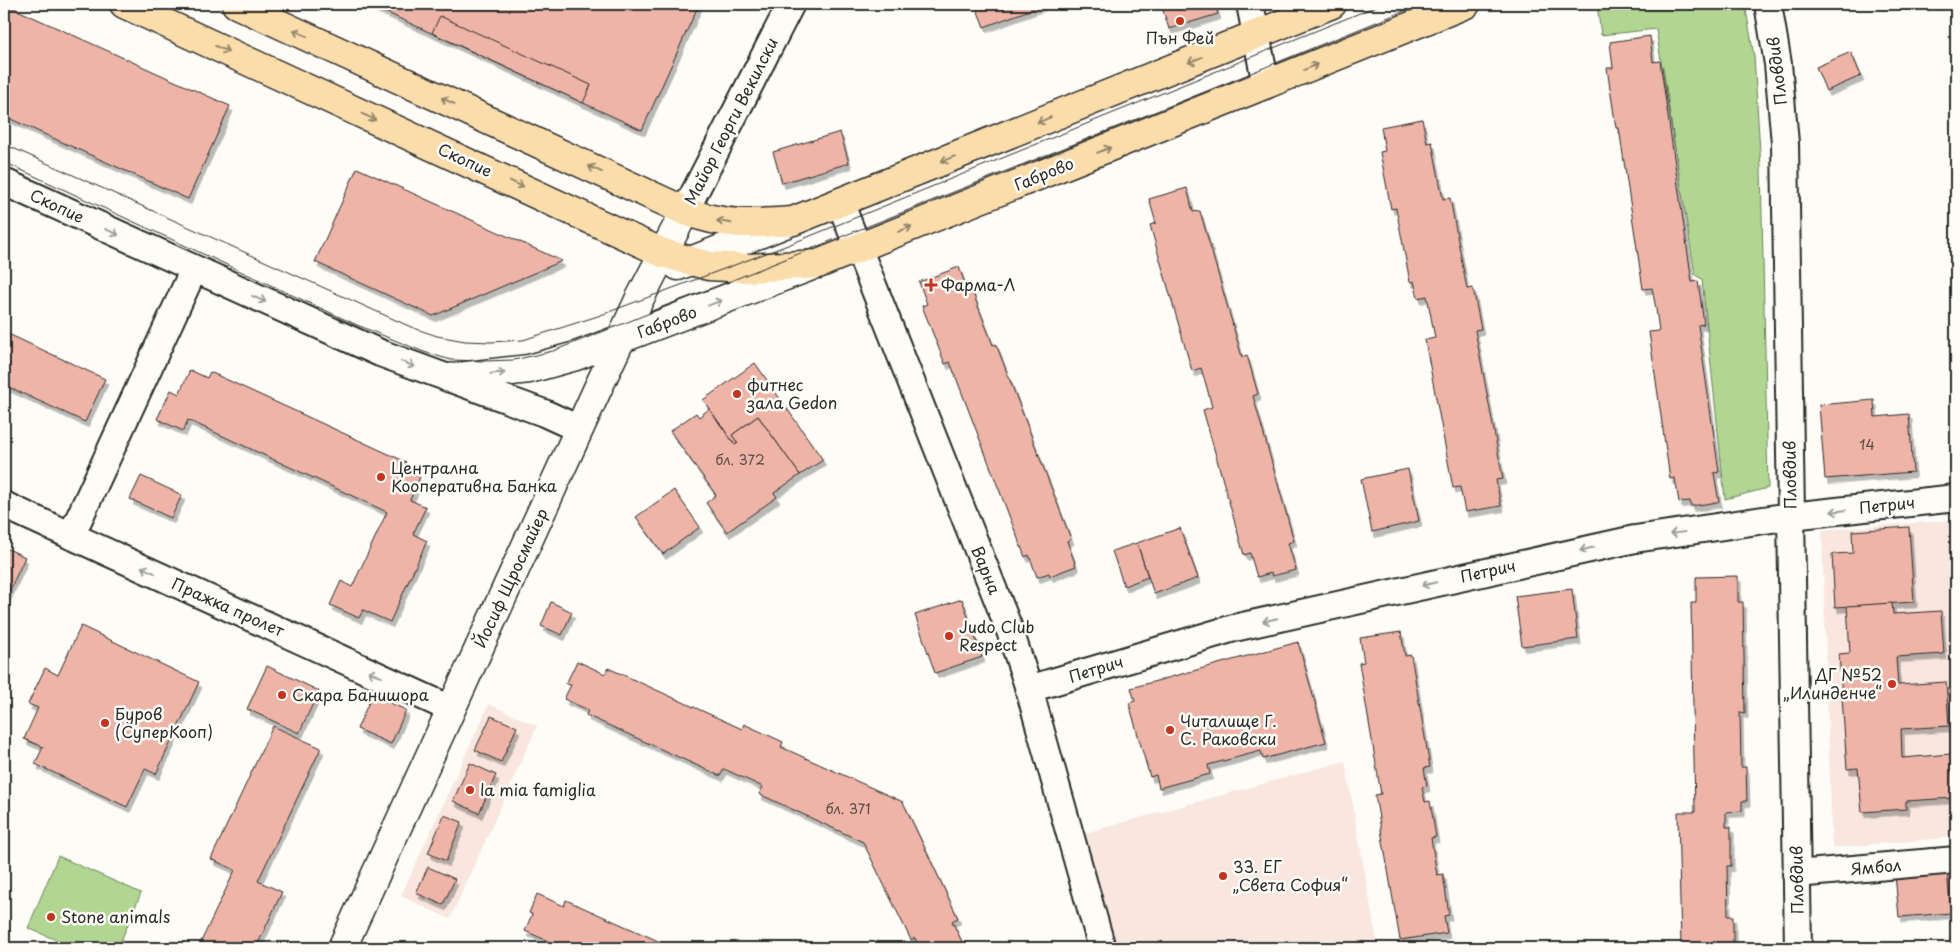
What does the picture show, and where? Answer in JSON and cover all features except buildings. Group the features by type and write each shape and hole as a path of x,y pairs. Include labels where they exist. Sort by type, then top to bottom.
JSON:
{"main road":[{"name":"Скопие","path":"124,4 657,265 690,261 709,266 747,268 818,264"},
{"path":"236,4 685,211 727,223 746,224 793,220 1332,4"},
{"name":"Габрово","path":"818,264 1466,4"}],"street":[{"name":"Майор Георги Векилски","path":"685,211 792,4"},
{"path":"1250,4 1266,85"},
{"name":"Пловдив","path":"1768,4 1778,64 1785,142 1798,948"},
{"name":"Скопие","path":"4,182 380,353 419,369 544,413 579,429"},
{"name":"Варна","path":"840,202 1010,631 1029,689 1102,948"},
{"name":"Йосиф Щросмайер","path":"342,948 579,429 621,339 685,211"},
{"path":"690,261 793,220"},
{"name":"Габрово","path":"449,378 528,369 576,356 818,264"},
{"path":"71,536 194,270"},
{"name":"Петрич","path":"1029,689 1234,628 1635,539 1791,516 1956,498"},
{"name":"Пражка пролет","path":"4,505 451,709"},
{"name":"Ямбол","path":"1796,874 1956,860"}],"shaded area":[{"name":"ДГ №52 „Илинденче“","path":"1956,520 1956,837 1832,848 1822,530"},
{"path":"489,704 537,726 450,919 401,896"},
{"name":"33. ЕГ „Света София“","path":"1345,761 1378,948 1102,948 1071,837"}],"green space":[{"path":"1597,4 1745,4 1754,56 1761,168 1768,488 1725,499 1702,279 1695,275 1656,29 1601,35"},
{"path":"58,856 141,893 118,948 75,948 28,928"}],"tram line":[{"path":"4,144 411,327 437,336 465,341 523,340 598,316 788,245 1382,4"},
{"path":"4,162 357,325 424,352 451,360 514,360 553,351 630,321 1421,4"}],"place":[{"name":"Пън Фей","path":"1180,21"},
{"name":"Фарма-Л","path":"931,285"},
{"name":"фитнес зала Gedon","path":"737,394"},
{"name":"Централна Кооперативна Банка","path":"381,477"},
{"name":"Judo Club Respect","path":"949,636"},
{"name":"ДГ №52 „Илинденче“","path":"1892,684"},
{"name":"Скара Банишора","path":"282,695"},
{"name":"Буров (СуперКооп)","path":"105,723"},
{"name":"Читалище Г. С. Раковски","path":"1170,730"},
{"name":"la mia famiglia","path":"470,790"},
{"name":"33. ЕГ „Света София“","path":"1223,876"},
{"name":"Stone animals","path":"51,917"}]}
